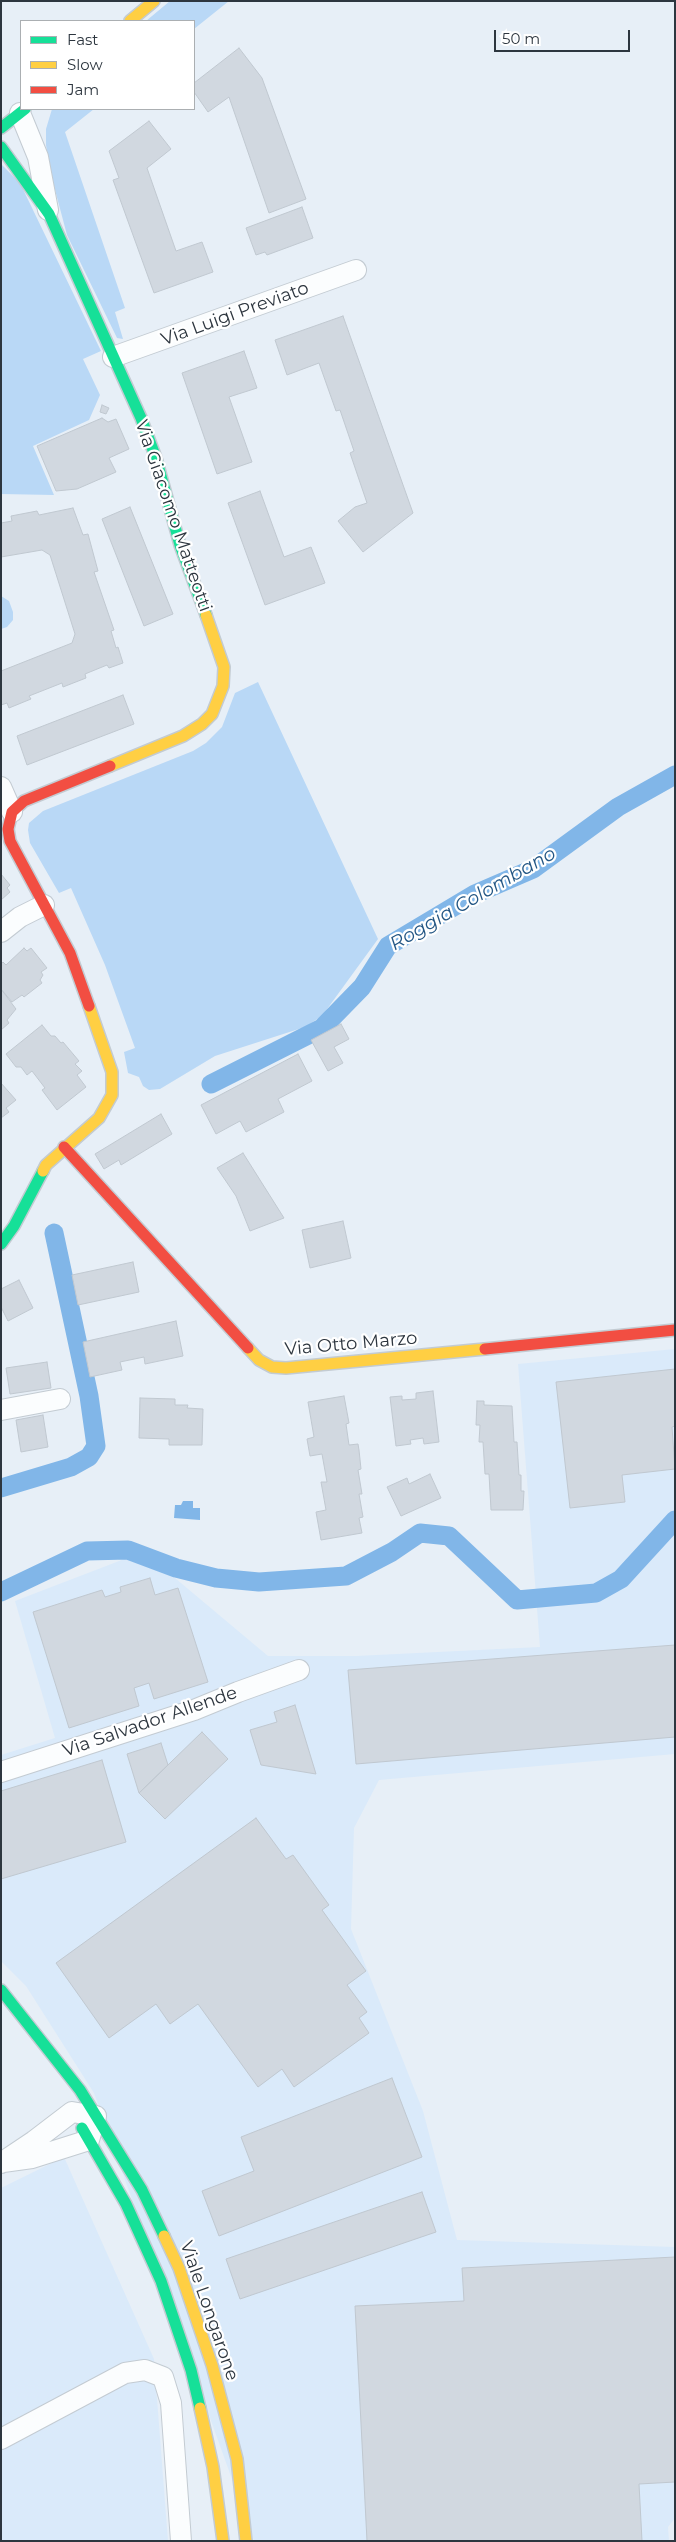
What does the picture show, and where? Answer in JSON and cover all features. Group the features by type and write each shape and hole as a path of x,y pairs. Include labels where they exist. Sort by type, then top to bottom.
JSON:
{"street":[{"path":"131,20 154,1"},
{"path":"1,128 22,111"},
{"name":"Via Giacomo Matteotti","path":"22,111 38,157 49,214"},
{"name":"Via Giacomo Matteotti","path":"1,147 24,176 49,214 114,357 156,458 180,545 224,666 222,686 212,714 202,724 183,736 24,801 12,812"},
{"name":"Via Luigi Previato","path":"114,357 356,270"},
{"path":"1,787 12,812 8,829 10,841 70,953 98,1026 112,1072 112,1095 99,1118 64,1147 46,1165 14,1226 1,1244"},
{"path":"1,932 20,917 44,905"},
{"name":"Via Otto Marzo","path":"64,1147 259,1360 272,1367 286,1368 675,1330"},
{"path":"1,1410 60,1399"},
{"name":"Via Salvador Allende","path":"1,1772 194,1710 299,1670"},
{"name":"Viale Longarone","path":"1,1990 30,2023 80,2090 142,2190 179,2268 212,2365 237,2459 246,2541"},
{"path":"69,2108 96,2116 89,2140 32,2158 2,2162 69,2108"},
{"name":"Viale Longarone","path":"69,2108 126,2204 161,2281 191,2370 213,2467 223,2541"},
{"path":"1,2439 125,2373 145,2370 163,2377 171,2403 181,2541"}],"shaded area":[{"path":"170,1 229,1 195,28 195,20 147,20"},
{"path":"52,110 93,110 65,132 125,308 115,312 123,339 117,338 67,235 50,171 46,145 46,129"},
{"path":"1,164 20,183 101,351 83,359 100,395 89,420 33,446 54,495 1,494"},
{"path":"1,596 9,601 13,612 13,620 7,627 1,629"},
{"path":"258,682 378,939 322,1016 305,1027 215,1056 160,1089 149,1090 143,1086 139,1077 128,1073 124,1052 135,1048 105,965 71,888 59,893 30,843 29,823 43,811 193,751 206,743 222,727 235,693"},
{"path":"675,1349 675,1754 379,1780 354,1828 351,1929 423,2111 457,2240 675,2247 675,2518 668,2527 669,2541 254,2541 94,2093 26,1986 1,1961 1,1755 55,1738 15,1601 127,1558 169,1573 268,1656 356,1656 540,1647 518,1364"},
{"path":"64,2157 154,2359 168,2541 1,2541 1,2188"}],"water":[{"path":"183,1501 193,1501 193,1508 200,1508 200,1520 174,1518 175,1505 181,1505"}],"building":[{"path":"239,48 262,78 306,199 269,213 229,97 208,112 195,93 195,82"},
{"path":"149,121 171,149 147,168 176,251 202,242 213,272 154,293 113,180 119,178 109,151"},
{"path":"302,207 313,238 267,255 265,252 256,255 246,228"},
{"path":"343,316 413,513 363,552 338,521 355,507 367,503 350,453 354,451 340,410 336,411 319,363 287,375 275,340"},
{"path":"244,351 257,388 229,397 252,462 217,474 182,373"},
{"path":"102,405 109,408 106,414 100,412"},
{"path":"102,418 108,422 116,419 129,449 109,458 116,472 77,489 56,491 37,446"},
{"path":"260,491 284,557 311,547 325,583 265,605 228,503"},
{"path":"130,507 173,614 144,626 102,519"},
{"path":"73,508 83,535 88,534 98,571 94,572 114,630 111,631 116,648 118,647 123,663 109,668 107,665 85,674 86,678 63,687 62,683 29,696 31,699 9,708 7,703 1,705 1,671 72,643 75,634 50,555 42,550 1,557 1,523 12,521 11,516 37,511 39,515"},
{"path":"123,695 134,724 27,765 17,736"},
{"path":"1,874 10,885 7,888 10,892 1,900"},
{"path":"24,948 27,951 31,948 47,968 41,972 43,975 40,980 42,983 24,997 22,995 12,1002 1,989 1,964 3,962 6,965"},
{"path":"1,989 16,1009 7,1020 9,1023 1,1030"},
{"path":"341,1024 349,1039 334,1047 343,1063 328,1071 311,1040"},
{"path":"42,1025 51,1036 55,1036 61,1043 63,1042 79,1061 75,1064 82,1071 77,1075 86,1087 57,1110 42,1090 45,1088 32,1071 27,1075 21,1067 16,1067 6,1054"},
{"path":"298,1054 312,1081 278,1099 284,1112 246,1132 240,1121 216,1134 201,1105"},
{"path":"1,1083 16,1100 6,1108 9,1112 1,1118"},
{"path":"161,1114 172,1134 121,1165 119,1160 104,1169 95,1154"},
{"path":"243,1153 284,1218 250,1231 236,1196 217,1168"},
{"path":"343,1221 351,1258 310,1268 302,1230"},
{"path":"133,1262 139,1292 78,1305 72,1275"},
{"path":"19,1280 33,1308 8,1321 1,1307 1,1289"},
{"path":"176,1321 183,1356 145,1364 144,1357 120,1362 122,1370 90,1377 83,1342"},
{"path":"47,1362 51,1388 10,1394 6,1368"},
{"path":"675,1369 675,1426 672,1427 675,1469 622,1475 625,1502 570,1508 556,1382"},
{"path":"433,1391 439,1442 424,1444 423,1438 410,1440 411,1444 396,1446 390,1397 402,1396 402,1400 416,1399 416,1393"},
{"path":"344,1396 349,1423 346,1424 349,1445 358,1444 359,1450 361,1469 358,1470 362,1494 359,1494 363,1517 359,1518 362,1533 321,1540 316,1512 326,1510 321,1482 327,1482 322,1454 310,1456 307,1439 314,1437 308,1402"},
{"path":"140,1398 175,1399 175,1405 188,1405 187,1408 203,1409 202,1445 169,1445 169,1439 139,1438"},
{"path":"477,1401 484,1401 484,1405 512,1406 514,1442 517,1442 521,1491 524,1491 523,1510 491,1510 489,1474 485,1474 483,1442 479,1442 480,1425 476,1425"},
{"path":"43,1415 48,1447 21,1452 16,1420"},
{"path":"430,1474 441,1498 401,1516 387,1487 407,1478 409,1484"},
{"path":"150,1578 155,1595 178,1588 208,1682 154,1699 149,1683 134,1688 139,1706 69,1728 33,1612 102,1590 105,1597 121,1592 120,1587"},
{"path":"675,1645 675,1737 356,1764 348,1670"},
{"path":"295,1705 316,1774 261,1765 250,1730 277,1722 274,1712"},
{"path":"202,1732 228,1759 165,1819 139,1793"},
{"path":"161,1743 168,1765 139,1793 127,1754"},
{"path":"102,1760 126,1842 1,1879 1,1791"},
{"path":"256,1818 286,1859 293,1855 329,1905 322,1910 366,1971 347,1985 367,2012 359,2018 369,2033 294,2087 282,2069 258,2087 198,2004 170,2024 156,2004 109,2038 56,1963"},
{"path":"392,2078 422,2157 219,2236 202,2191 254,2171 241,2137"},
{"path":"422,2192 436,2232 240,2299 226,2259"},
{"path":"675,2257 675,2482 639,2484 642,2541 367,2541 355,2306 464,2301 462,2268"}],"waterway":[{"name":"Roggia Colombano","path":"211,1084 322,1028 362,987 388,946 475,894 533,869 618,807 675,775"},
{"name":"Roggia Colombano","path":"1,1488 71,1467 89,1457 96,1446 89,1396 54,1233"},
{"path":"1,1592 87,1551 128,1550 176,1568 216,1578 259,1582 346,1576 392,1552 420,1533 449,1536 517,1600 596,1593 621,1579 675,1520"}],"traffic: fast":[{"path":"1,128 24,110"},
{"path":"1,147 49,214 141,418 156,458 180,545 206,615"},
{"path":"1,1244 14,1226 43,1171"},
{"path":"1,1990 80,2090 142,2190 164,2236"},
{"path":"82,2128 126,2204 161,2281 191,2370 200,2408"}],"traffic: slow":[{"path":"131,20 154,1"},
{"path":"110,766 183,736 202,724 212,714 223,686 224,667 206,615"},
{"path":"43,1171 46,1165 99,1118 112,1095 112,1072 89,1006"},
{"path":"248,1348 259,1360 272,1367 286,1368 485,1349"},
{"path":"164,2236 179,2268 212,2365 237,2459 246,2541"},
{"path":"200,2408 213,2467 223,2541"}],"traffic: jam":[{"path":"89,1006 70,953 10,841 8,829 12,812 24,801 110,766"},
{"path":"64,1147 248,1348"},
{"path":"485,1349 675,1330"}]}
